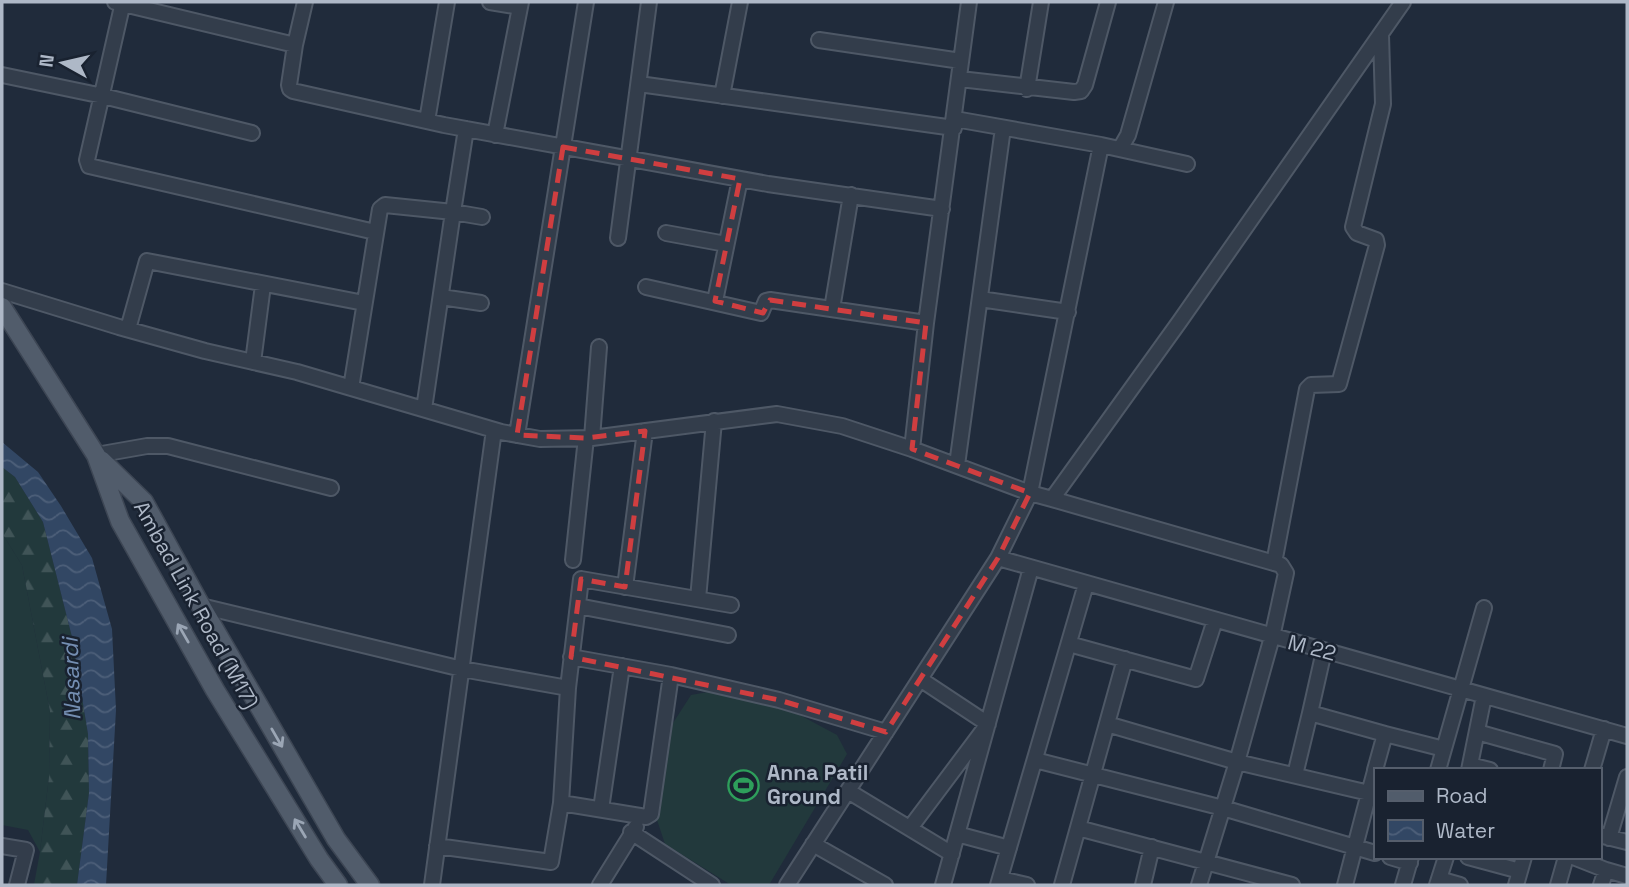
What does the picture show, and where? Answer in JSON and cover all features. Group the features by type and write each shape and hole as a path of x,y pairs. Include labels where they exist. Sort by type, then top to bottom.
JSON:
{"main road":[{"name":"Ambad Link Road (M17)","path":"2,307 96,455 120,521 215,690 318,859 338,885"},
{"path":"96,455 144,502 336,839 370,885"}],"street":[{"path":"295,45 120,2 103,96 87,160 89,166 375,232"},
{"path":"305,2 295,45 290,89 495,135 740,179 942,208"},
{"path":"428,121 447,2"},
{"path":"490,2 520,4 495,135"},
{"path":"517,435 586,2"},
{"path":"618,238 649,2"},
{"path":"722,96 740,2"},
{"path":"912,449 969,2"},
{"path":"1027,89 1041,2"},
{"path":"960,79 1027,89 1081,91 1108,2"},
{"path":"1120,149 1128,135 1166,2"},
{"path":"1052,499 1403,2"},
{"path":"1274,563 1307,389 1311,385 1339,384 1377,245 1376,240 1357,233 1353,227 1383,104 1381,35"},
{"path":"819,40 961,61"},
{"path":"2,75 252,132"},
{"path":"639,84 1003,128 1101,145 1187,164"},
{"path":"957,465 1003,128"},
{"path":"424,409 466,129"},
{"path":"787,885 998,558 1031,493 1101,145"},
{"path":"715,301 740,179"},
{"path":"832,309 851,195"},
{"path":"351,388 380,209 385,205 482,217"},
{"path":"666,233 726,244"},
{"path":"128,329 147,261 365,303"},
{"path":"253,362 263,285"},
{"path":"646,287 761,313 769,300 926,323"},
{"path":"2,291 128,329 351,388 494,430 540,439 589,438 777,414 842,426 1031,493 1281,565 1286,578 1272,637 1199,885"},
{"path":"441,298 481,303"},
{"path":"980,299 1068,312"},
{"path":"573,559 599,347"},
{"path":"698,599 714,421"},
{"path":"432,885 494,430"},
{"path":"625,587 645,431"},
{"path":"96,455 147,446 168,446 331,488"},
{"name":"M 22","path":"998,558 1627,736"},
{"path":"943,885 1031,568"},
{"path":"438,846 551,862 561,803 568,688 581,579 731,605"},
{"path":"1027,885 999,882 1086,584"},
{"path":"201,606 461,669 568,688"},
{"path":"578,606 728,635"},
{"path":"1439,768 1484,607"},
{"path":"1069,643 1196,679 1215,621"},
{"path":"1295,775 1324,651"},
{"path":"571,657 671,675 779,700 886,732"},
{"path":"1062,885 1125,659"},
{"path":"601,809 622,666"},
{"path":"600,885 631,832 651,814 671,675"},
{"path":"920,679 988,724"},
{"path":"1469,767 1484,696"},
{"path":"1310,713 1444,749"},
{"path":"909,828 988,724"},
{"path":"1107,724 1237,762 1369,793"},
{"path":"1593,768 1604,729"},
{"path":"1477,733 1555,754 1552,768"},
{"path":"1376,768 1385,734"},
{"path":"1035,760 1223,808 1374,853"},
{"path":"1345,885 1374,774"},
{"path":"1627,778 1604,836 1627,842"},
{"path":"848,790 952,854"},
{"path":"561,803 646,817"},
{"path":"1078,828 1207,861 1263,881 1292,885"},
{"path":"631,832 712,885"},
{"path":"957,834 1009,848"},
{"path":"813,844 866,881 885,885"},
{"path":"2,845 26,850 17,885"},
{"path":"1143,885 1152,847"},
{"path":"1445,859 1438,882 1460,885"},
{"path":"1475,859 1520,871"},
{"path":"1558,885 1565,859"},
{"path":"1578,859 1627,876"},
{"path":"1403,885 1410,860"},
{"path":"1601,885 1605,870"}],"highlighted area":[{"path":"563,147 740,179 715,301 763,313 770,300 926,323 912,449 1030,493 998,558 886,732 779,700 571,657 581,579 625,587 645,431 586,438 517,435"}],"green space":[{"path":"2,467 15,477 43,522 72,637 88,734 89,793 77,885 34,885 49,777 50,711 22,565 2,533"},
{"path":"2,533 22,565 50,711 49,777 40,852 28,830 2,825"},
{"name":"Anna Patil Ground","path":"736,687 783,706 837,735 847,754 769,885 731,885 665,844 656,817 664,737 691,695"}],"water":[{"path":"2,442 38,472 92,558 112,629 116,710 106,885 77,885 89,793 88,734 72,637 43,522 15,477 2,467"}],"place":[{"name":"Anna Patil Ground","path":"744,785"}],"water label":[{"name":"Nasardi","path":"71,679"}]}
